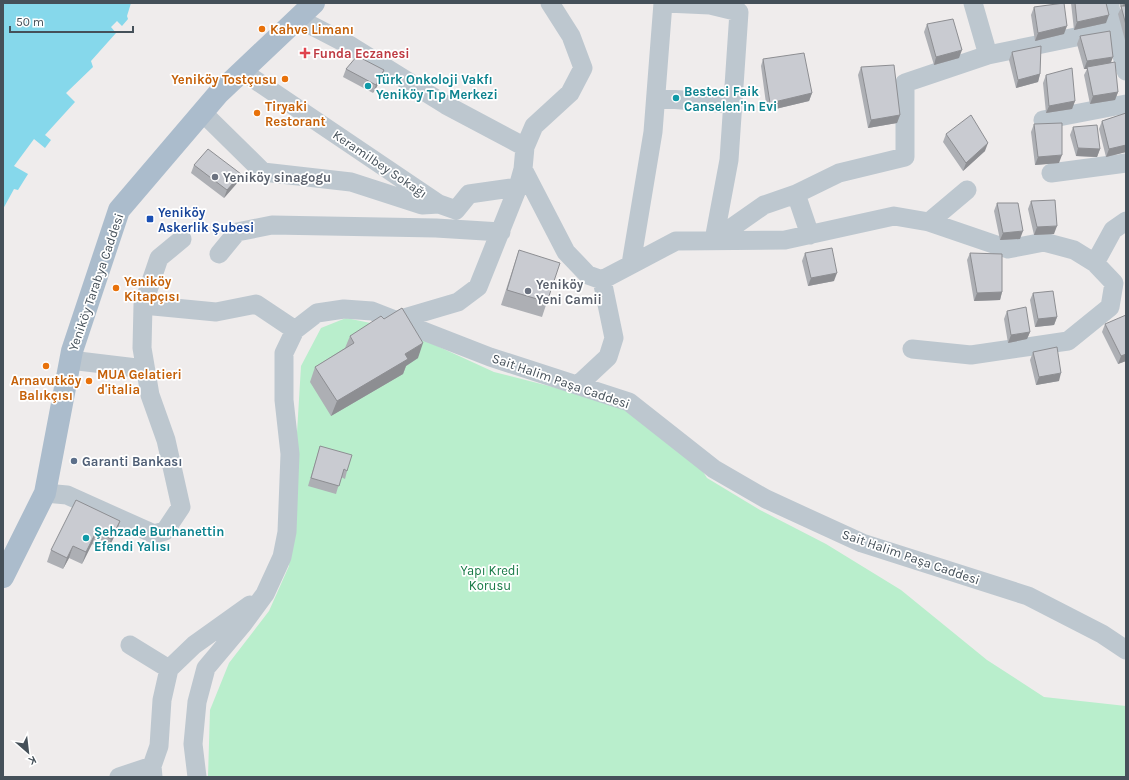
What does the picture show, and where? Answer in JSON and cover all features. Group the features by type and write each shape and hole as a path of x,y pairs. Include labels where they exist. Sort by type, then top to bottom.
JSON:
{"main road":[{"name":"Yeniköy Tarabya Caddesi","path":"3,578 45,493 70,360 119,210 218,94 302,8 314,3"}],"street":[{"path":"397,320 458,302 478,287 501,232 520,178 525,146 534,126 570,93 583,68 571,36 550,3"},
{"path":"630,264 653,132 663,3"},
{"path":"666,3 739,7 729,160 714,240"},
{"path":"973,3 988,56"},
{"path":"1109,3 1126,71"},
{"path":"302,8 351,46 446,105 525,146"},
{"path":"714,240 764,205 796,194 839,173 905,157 904,83 988,56 1115,29"},
{"name":"Keramilbey Sokağı","path":"242,71 439,204"},
{"path":"656,98 733,104"},
{"path":"1043,120 1126,104"},
{"path":"202,112 263,172 351,182 422,205 439,204 456,210 467,230"},
{"path":"1051,173 1126,163"},
{"path":"456,210 469,194 520,178"},
{"path":"520,178 566,252 588,276 602,280 676,241 785,240 894,216 930,222 1008,249 1044,242 1074,250 1095,263 1120,286 1110,307 1068,341 971,355 912,349"},
{"path":"930,222 968,190"},
{"path":"796,194 810,235"},
{"path":"1095,263 1113,230 1126,221"},
{"path":"219,254 237,232 272,225 501,232"},
{"path":"45,493 66,495 154,534 165,531 181,507 166,440 150,395 142,348 143,305 159,258 182,239"},
{"path":"578,385 608,357 614,338 602,280"},
{"path":"143,305 216,312 256,304 294,330 284,353 284,400 290,454 287,532 282,557 265,594 243,624 206,668 197,702 193,744 197,777"},
{"name":"Sait Halim Paşa Caddesi","path":"294,330 317,314 344,309 372,312 397,320 490,357 629,402 714,469 766,499 862,543 1028,596 1102,634 1126,650"},
{"path":"70,360 145,369"},
{"path":"119,777 153,772 159,746 162,700 169,669 194,645 265,594"},
{"path":"130,645 169,669"}],"green space":[{"name":"Yapı Kredi Korusu","path":"346,318 400,329 494,372 619,404 677,431 707,478 760,510 826,544 901,590 987,660 1044,697 1126,706 1126,777 208,777 210,710 229,663 269,611 289,566 301,366 321,328"}],"water":[{"path":"3,3 131,3 127,16 128,19 122,26 117,21 111,27 116,33 91,61 93,67 66,93 75,102 45,135 51,140 45,148 34,139 14,166 28,174 18,190 14,189 3,209"}],"building":[{"path":"1064,3 1067,26 1038,33 1034,7"},
{"path":"1075,3 1106,3 1109,15 1077,22"},
{"path":"1121,6 1126,6 1126,25"},
{"path":"953,19 962,50 936,57 927,24"},
{"path":"1110,31 1113,57 1087,61 1080,36"},
{"path":"1041,46 1040,74 1018,80 1012,52"},
{"path":"804,53 812,93 770,103 763,59"},
{"path":"357,56 384,70 376,85 346,69"},
{"path":"1115,62 1118,92 1093,96 1087,67"},
{"path":"894,65 900,115 871,120 861,67"},
{"path":"1072,68 1075,101 1049,106 1046,75"},
{"path":"1126,113 1126,145 1109,149 1102,121"},
{"path":"971,115 988,143 966,163 946,134"},
{"path":"1062,123 1062,155 1038,157 1034,124"},
{"path":"1097,125 1100,149 1078,148 1073,127"},
{"path":"208,149 241,174 227,190 194,165"},
{"path":"1055,200 1057,226 1037,227 1031,201"},
{"path":"997,203 1018,203 1023,231 1003,233"},
{"path":"832,248 837,273 811,278 805,253"},
{"name":"Yeniköy Yeni Camii","path":"519,250 560,263 547,302 507,290"},
{"path":"970,253 1002,254 1002,292 977,293"},
{"path":"1053,291 1057,317 1038,319 1033,293"},
{"path":"1026,307 1030,332 1011,335 1007,311"},
{"path":"402,308 423,343 405,354 408,359 337,401 315,367 354,343 350,336 381,316 384,319"},
{"path":"1126,315 1126,354 1121,356 1105,324"},
{"path":"1057,347 1061,373 1039,377 1033,352"},
{"path":"320,446 352,455 347,471 344,469 339,486 311,478"},
{"name":"Şehzade Burhanettin Efendi Yalısı","path":"76,500 120,521 111,539 96,532 86,552 73,546 67,558 51,550"}],"place":[{"name":"Kahve Limanı","path":"262,29"},
{"name":"Funda Eczanesi","path":"305,53"},
{"name":"Yeniköy Tostçusu","path":"285,79"},
{"name":"Türk Onkoloji Vakfı Yeniköy Tıp Merkezi","path":"368,86"},
{"name":"Besteci Faik Canselen'in Evi","path":"676,98"},
{"name":"Tiryaki Restorant","path":"257,113"},
{"name":"Yeniköy sinagogu","path":"215,177"},
{"name":"Yeniköy Askerlik Şubesi","path":"150,219"},
{"name":"Yeniköy Kitapçısı","path":"116,288"},
{"name":"Yeniköy Yeni Camii","path":"528,291"},
{"name":"Arnavutköy Balıkçısı","path":"46,366"},
{"name":"MUA Gelatieri d'italia","path":"89,381"},
{"name":"Garanti Bankası","path":"74,461"},
{"name":"Şehzade Burhanettin Efendi Yalısı","path":"86,538"}]}
